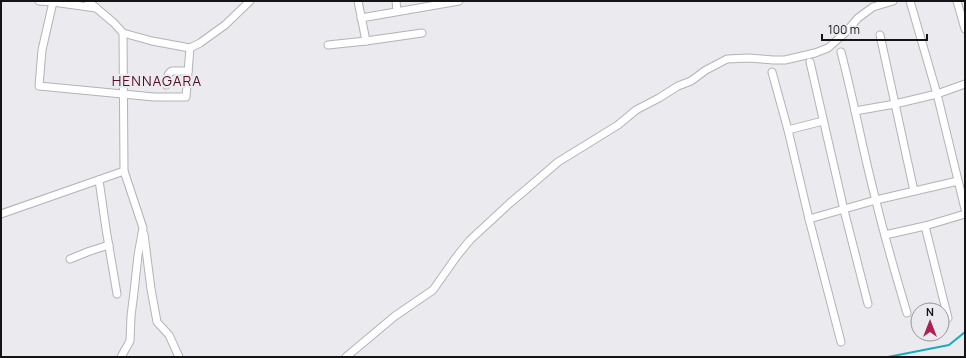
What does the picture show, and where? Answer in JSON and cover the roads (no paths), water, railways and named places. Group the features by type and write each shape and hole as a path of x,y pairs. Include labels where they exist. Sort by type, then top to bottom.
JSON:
{"street":[{"path":"39,1 96,8"},
{"path":"88,1 114,23 123,33 152,41 190,48 200,43 225,25 250,1"},
{"path":"358,1 366,41"},
{"path":"396,1 397,12"},
{"path":"361,18 397,12 431,3 459,1"},
{"path":"346,357 395,316 433,290 470,240 558,162 618,125 636,110 678,86 691,81 706,70 727,59 749,58 785,60 815,53 828,48 846,32 858,18 873,7 893,1"},
{"path":"910,1 937,94 958,181 963,192 965,209"},
{"path":"958,1 965,29"},
{"path":"53,2 42,50 39,86 154,97 186,97 190,48"},
{"path":"123,33 124,171 143,228 157,322 169,335 179,357"},
{"path":"328,45 422,33"},
{"path":"880,35 914,191"},
{"path":"841,52 876,200 907,313"},
{"path":"810,62 844,210 868,304"},
{"path":"166,85 170,72 188,71"},
{"path":"772,72 841,342"},
{"path":"855,111 895,104 937,94 965,84"},
{"path":"788,130 823,121"},
{"path":"1,214 124,171"},
{"path":"99,180 117,294"},
{"path":"809,219 876,200 958,181"},
{"path":"885,235 925,226 965,214"},
{"path":"925,226 944,302"},
{"path":"121,357 130,341 131,316 138,255 143,228"},
{"path":"70,259 90,251 109,246"}],"waterway":[{"path":"888,357 949,345 965,332"}],"district":[{"name":"HENNAGARA","path":"157,80"}]}
